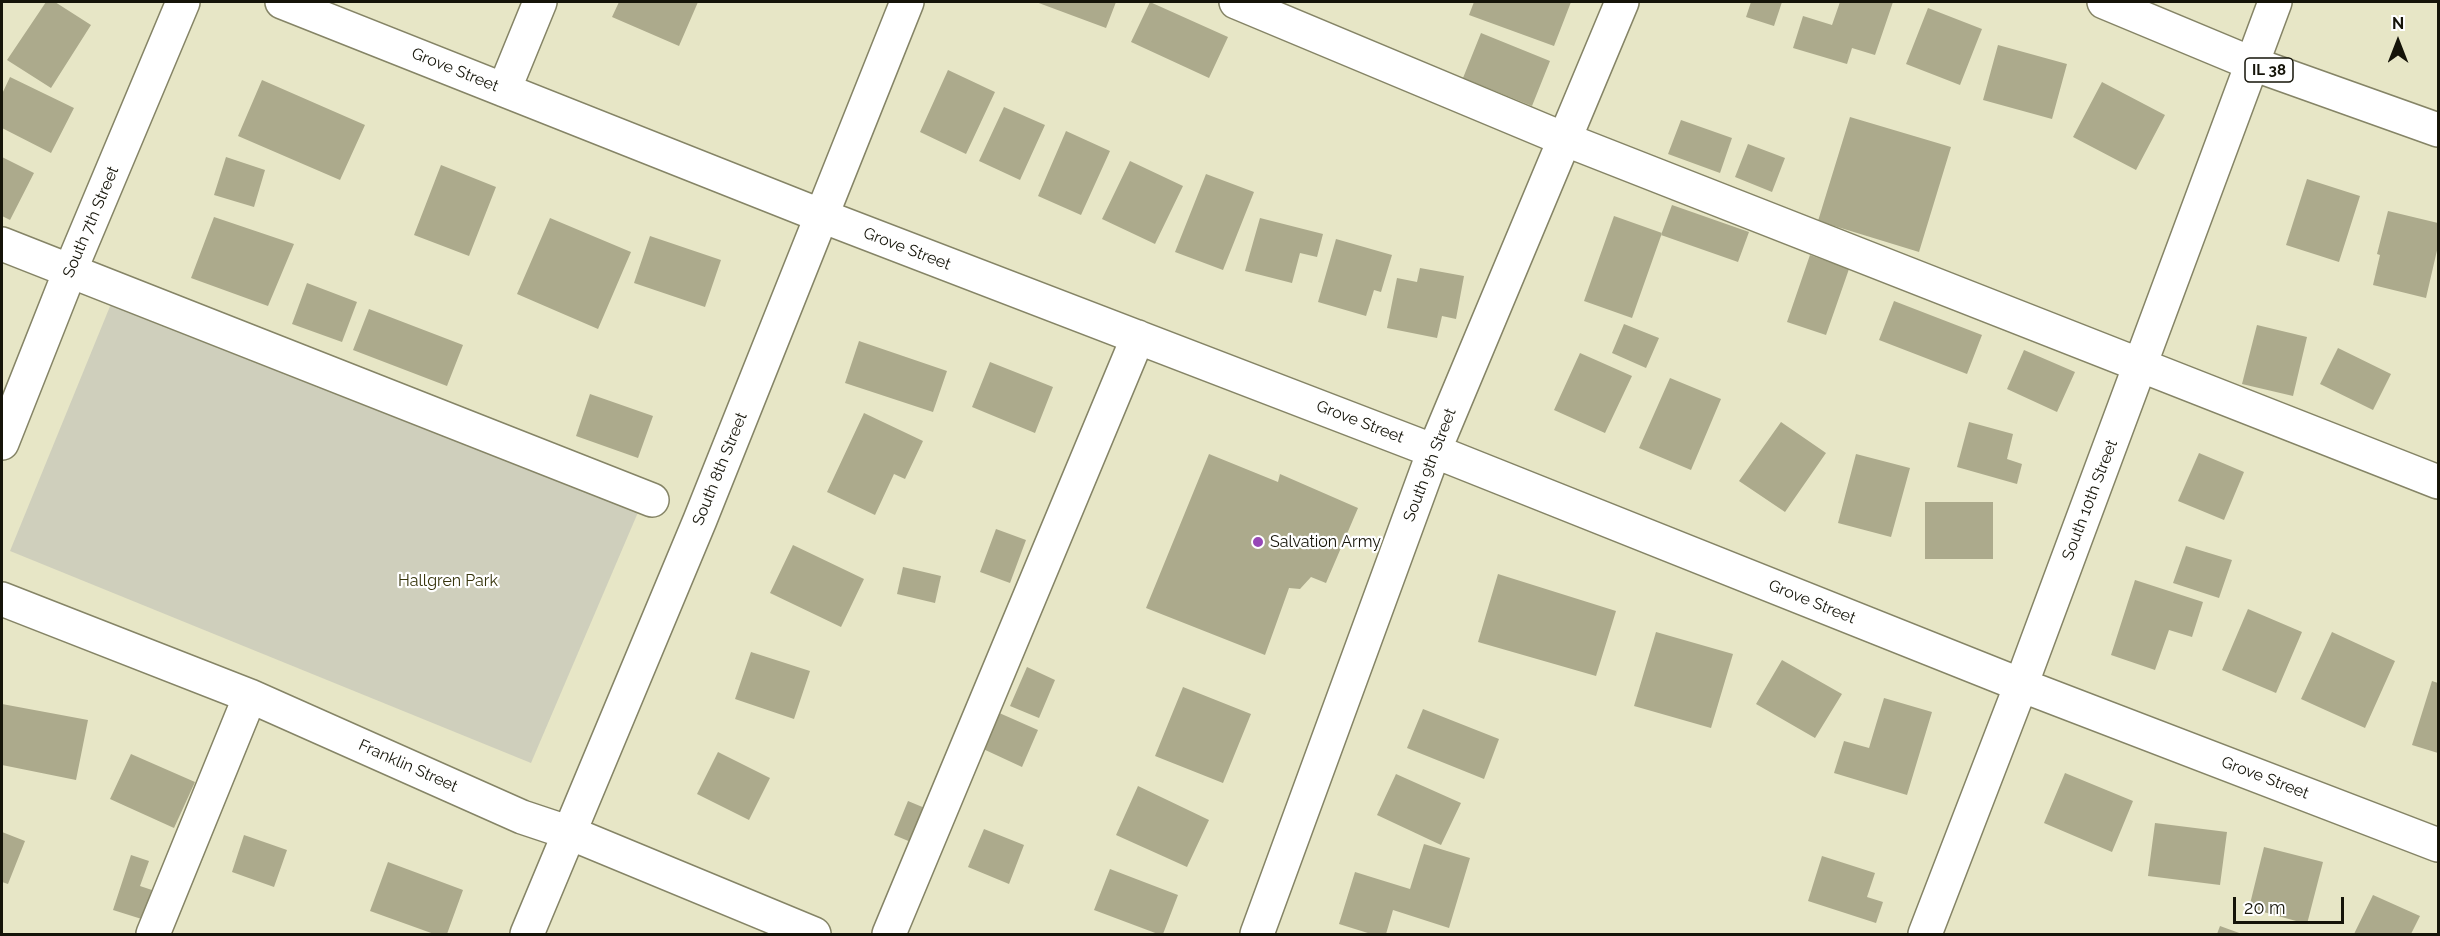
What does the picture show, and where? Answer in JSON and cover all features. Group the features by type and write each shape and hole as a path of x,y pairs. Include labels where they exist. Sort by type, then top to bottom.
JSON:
{"street":[{"name":"South 7th Street","path":"2,442 70,271 183,2"},
{"name":"Grove Street","path":"282,2 822,216 1434,451 2021,685 2439,845"},
{"path":"504,90 540,2"},
{"name":"South 8th Street","path":"527,934 700,520 907,2"},
{"path":"1236,2 1564,139 2439,482"},
{"name":"South 9th Street","path":"1257,934 1434,451 1622,2"},
{"name":"IL 38","path":"2104,2 2253,64 2439,130"},
{"name":"South 10th Street","path":"1925,934 2021,685 2275,2"},
{"path":"2,244 652,500"},
{"path":"889,934 1138,337"},
{"name":"Franklin Street","path":"2,599 250,696 522,817 570,833 814,934"},
{"path":"153,934 250,696"}],"green space":[{"name":"Hallgren Park","path":"113,299 639,510 531,763 10,551"}],"building":[{"path":"46,2 55,2 91,25 51,88 7,60"},
{"path":"619,2 698,2 679,46 612,17"},
{"path":"1036,2 1116,2 1106,28"},
{"path":"1150,2 1228,37 1209,78 1131,42"},
{"path":"1474,2 1571,2 1554,46 1469,15"},
{"path":"1751,2 1782,2 1774,26 1746,17"},
{"path":"1840,2 1893,2 1875,55 1852,48 1847,64 1793,48 1803,16 1832,25"},
{"path":"1928,8 1982,29 1960,85 1906,64"},
{"path":"1481,33 1550,61 1532,106 1463,78"},
{"path":"1998,45 2067,64 2052,119 1983,100"},
{"path":"948,70 995,92 966,154 920,132"},
{"path":"10,77 74,108 51,153 2,128 2,94"},
{"path":"262,80 365,125 340,180 238,136"},
{"path":"2102,82 2165,115 2136,170 2073,137"},
{"path":"1004,107 1045,125 1020,180 979,161"},
{"path":"1850,117 1951,147 1919,252 1818,221"},
{"path":"1681,120 1732,138 1720,173 1668,154"},
{"path":"1066,131 1110,151 1081,215 1038,196"},
{"path":"1748,144 1785,158 1772,192 1735,177"},
{"path":"2,157 34,173 10,220 2,216"},
{"path":"226,157 265,170 254,207 214,195"},
{"path":"1130,161 1183,186 1155,244 1102,219"},
{"path":"441,165 496,187 469,256 414,235"},
{"path":"1206,174 1254,192 1223,270 1175,252"},
{"path":"2307,179 2360,196 2339,262 2286,245"},
{"path":"1672,205 1749,232 1738,262 1661,235"},
{"path":"2388,211 2438,223 2438,246 2426,298 2373,285 2380,255 2377,254"},
{"path":"1614,216 1662,233 1632,318 1584,301"},
{"path":"214,217 294,244 268,306 191,278"},
{"path":"550,218 631,252 598,329 517,294"},
{"path":"1260,218 1323,234 1317,257 1300,253 1292,283 1245,271"},
{"path":"650,236 721,260 705,307 634,283"},
{"path":"1336,239 1392,255 1381,292 1374,290 1366,316 1318,302"},
{"path":"1810,255 1849,269 1826,335 1787,322"},
{"path":"1420,268 1464,276 1456,319 1442,316 1437,338 1387,328 1397,278 1417,282"},
{"path":"307,283 357,302 342,342 292,324"},
{"path":"1894,301 1982,335 1967,374 1879,340"},
{"path":"369,309 463,345 447,386 353,350"},
{"path":"1624,324 1659,338 1646,368 1612,353"},
{"path":"2257,325 2307,337 2293,396 2242,384"},
{"path":"859,341 947,371 933,412 845,383"},
{"path":"2338,348 2391,374 2373,410 2320,384"},
{"path":"2024,350 2075,372 2057,412 2007,389"},
{"path":"1580,353 1632,376 1605,433 1554,410"},
{"path":"990,362 1053,387 1035,433 972,407"},
{"path":"1670,378 1721,399 1691,470 1639,448"},
{"path":"590,394 653,416 638,458 576,436"},
{"path":"864,413 923,441 905,479 894,474 875,515 827,492"},
{"path":"1781,422 1826,453 1785,512 1739,481"},
{"path":"1969,422 2013,434 2007,459 2022,464 2017,484 1957,467"},
{"path":"2199,453 2244,472 2224,520 2178,501"},
{"name":"Salvation Army","path":"1209,454 1278,482 1280,474 1358,508 1326,583 1311,577 1300,589 1289,588 1265,655 1146,608"},
{"path":"1856,454 1910,468 1891,537 1838,523"},
{"path":"1925,502 1993,502 1993,559 1925,559"},
{"path":"996,529 1026,540 1010,583 980,572"},
{"path":"793,545 864,579 841,627 770,593"},
{"path":"2186,546 2232,560 2219,598 2173,583"},
{"path":"903,567 941,576 935,603 897,594"},
{"path":"1498,574 1616,611 1596,676 1478,642"},
{"path":"2135,580 2203,602 2192,637 2169,630 2155,670 2111,655"},
{"path":"2248,609 2302,632 2276,693 2222,670"},
{"path":"1656,632 1733,654 1711,728 1634,706"},
{"path":"2332,632 2395,661 2365,728 2301,699"},
{"path":"751,652 810,671 794,719 735,699"},
{"path":"1782,660 1842,694 1815,738 1756,704"},
{"path":"1027,667 1055,680 1039,718 1010,706"},
{"path":"2432,681 2438,683 2438,753 2412,745"},
{"path":"1183,687 1251,714 1223,783 1155,756"},
{"path":"1884,698 1932,712 1907,795 1834,773 1844,741 1869,748"},
{"path":"2,704 88,720 76,780 2,765"},
{"path":"1423,709 1499,739 1484,779 1407,748"},
{"path":"997,712 1038,730 1022,767 981,748"},
{"path":"718,752 770,778 749,820 697,794"},
{"path":"131,754 195,782 174,828 110,799"},
{"path":"2065,773 2133,801 2112,852 2044,823"},
{"path":"1396,774 1461,803 1441,845 1377,815"},
{"path":"1138,786 1209,820 1187,867 1116,835"},
{"path":"908,801 932,811 918,845 894,835"},
{"path":"2155,823 2227,832 2220,885 2148,876"},
{"path":"984,829 1024,845 1009,884 968,867"},
{"path":"2,832 25,841 8,884 2,882"},
{"path":"244,835 287,850 274,887 232,872"},
{"path":"1424,844 1470,858 1449,928 1393,910 1386,934 1371,934 1339,924 1355,872 1410,889"},
{"path":"2264,847 2323,862 2307,924 2249,908"},
{"path":"131,855 149,861 140,886 158,892 148,921 113,910"},
{"path":"1822,856 1875,873 1867,897 1883,902 1876,923 1808,901"},
{"path":"388,862 463,890 447,934 434,934 370,911"},
{"path":"1110,869 1178,895 1163,934 1094,910"},
{"path":"2373,895 2420,916 2411,934 2354,934"},
{"path":"2220,926 2242,934 2217,934"}],"place":[{"name":"Salvation Army","path":"1258,542"}]}
